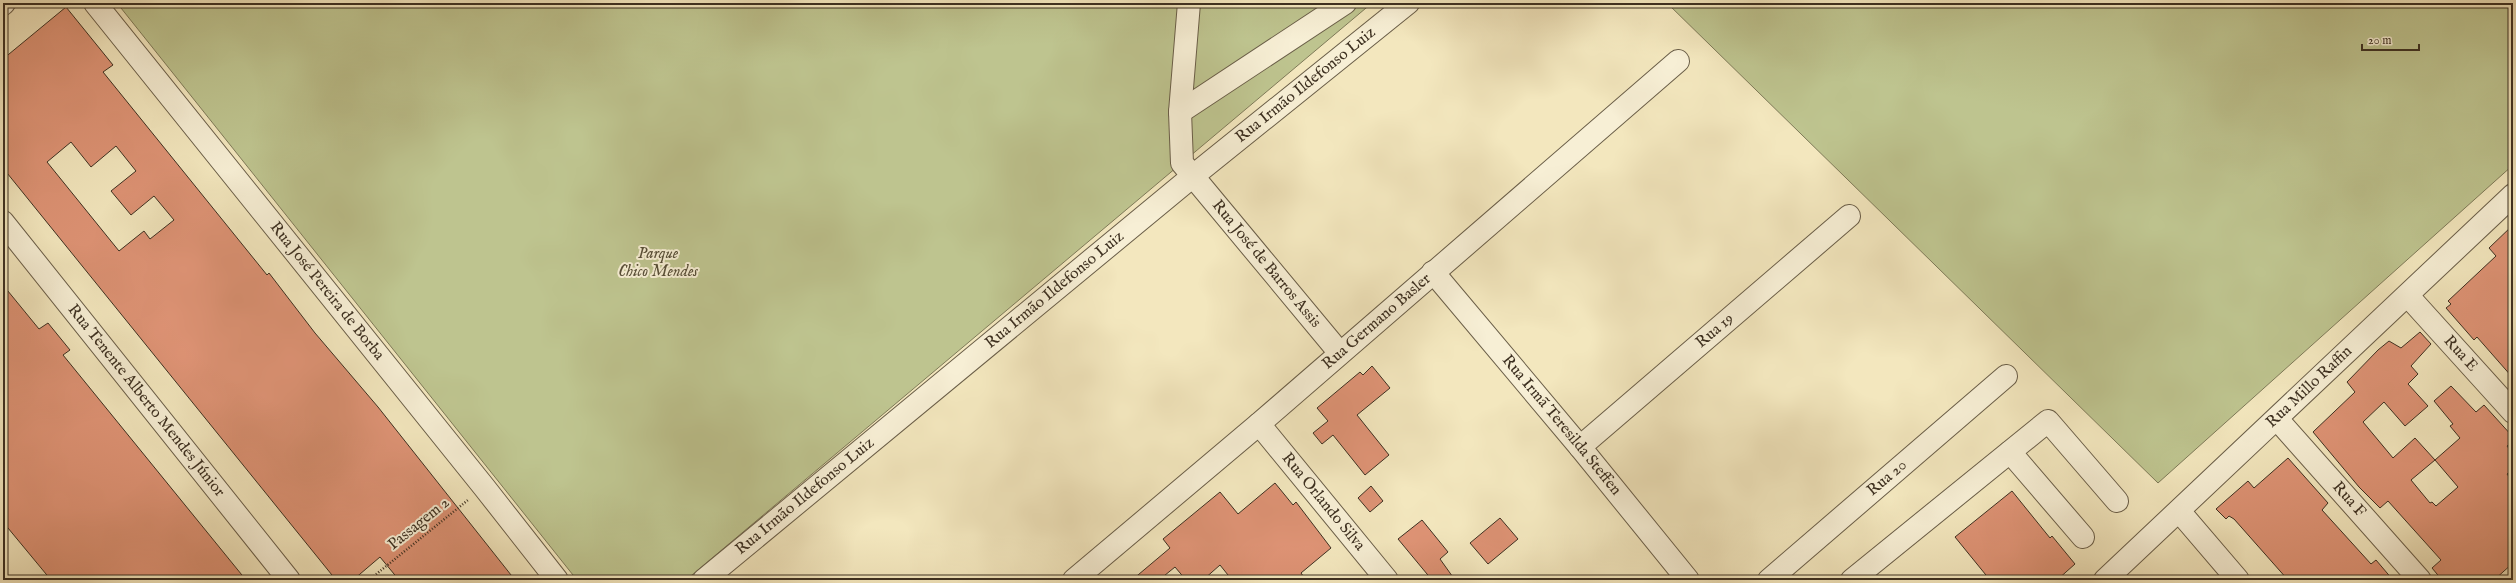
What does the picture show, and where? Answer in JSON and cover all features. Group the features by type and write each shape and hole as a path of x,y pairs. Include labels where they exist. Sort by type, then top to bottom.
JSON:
{"street":[{"name":"Rua José Pereira de Borba","path":"95,3 557,580"},
{"name":"Rua José de Barros Assis","path":"1189,3 1180,112 1182,163 1339,352"},
{"path":"1180,112 1345,3"},
{"name":"Rua Irmão Ildefonso Luiz","path":"704,580 1193,176 1408,3"},
{"name":"Rua Germano Basler","path":"1087,576 1339,352 1678,61"},
{"name":"Rua Millo Raffin","path":"2105,580 2408,296 2513,195"},
{"name":"Rua 19","path":"1580,447 1849,216"},
{"name":"Rua Tenente Alberto Mendes Júnior","path":"3,222 289,580"},
{"name":"Rua Irmã Teresilda Steffen","path":"1433,272 1580,447 1688,580"},
{"name":"Rua E","path":"2408,296 2511,405"},
{"name":"Rua 20","path":"1769,580 2006,376"},
{"name":"Rua F","path":"2277,419 2420,580"},
{"path":"1852,580 2048,421 2117,501"},
{"name":"Rua Orlando Silva","path":"1259,424 1387,580"},
{"path":"2010,452 2083,537"},
{"path":"2180,511 2238,580"}],"path":[{"name":"Passagem 2","path":"369,580 484,487"}],"green space":[{"name":"Parque Chico Mendes","path":"117,3 1372,3 686,580 577,580"},
{"path":"1667,3 2513,3 2513,165 2158,483"}],"building":[{"path":"66,7 113,65 103,72 267,275 269,273 315,333 378,407 515,580 399,580 380,557 353,580 336,580 3,168 3,59","holes":["71,142 91,167 116,146 136,171 111,191 131,215 154,196 174,220 150,239 144,231 119,251 47,162"]},
{"path":"2513,225 2513,378 2477,337 2474,340 2446,308 2451,304 2448,301 2496,256 2489,248"},
{"path":"3,285 39,329 48,323 70,350 63,355 246,580 51,580 3,522"},
{"path":"2420,332 2431,344 2411,366 2418,374 2408,384 2428,406 2405,426 2384,402 2363,422 2393,458 2415,438 2435,460 2460,438 2450,426 2453,424 2434,401 2451,386 2476,412 2484,405 2513,437 2513,441 2507,446 2513,454 2513,469 2507,474 2513,482 2513,563 2494,580 2442,580 2432,568 2441,560 2388,501 2380,508 2359,487 2313,432 2355,392 2347,382 2378,350 2389,341 2401,348","holes":["2435,460 2458,487 2436,506 2432,502 2430,503 2411,480"]},
{"path":"1372,366 1390,388 1357,415 1389,455 1365,475 1333,435 1322,444 1313,433 1328,421 1317,408 1360,372 1363,375"},
{"path":"2288,458 2328,503 2322,510 2371,564 2376,560 2393,580 2288,580 2234,519 2229,516 2226,519 2216,509 2248,481 2254,488"},
{"path":"1275,483 1293,505 1296,502 1331,548 1301,573 1306,580 1232,580 1220,565 1203,580 1186,580 1175,567 1159,580 1132,580 1170,548 1163,539 1220,492 1238,514"},
{"path":"1371,486 1383,501 1370,512 1358,498"},
{"path":"2012,491 2050,538 2052,536 2075,564 2057,580 1990,580 1955,537"},
{"path":"1500,518 1518,539 1488,564 1470,543"},
{"path":"1422,520 1448,552 1440,559 1455,580 1432,580 1398,539"}]}
